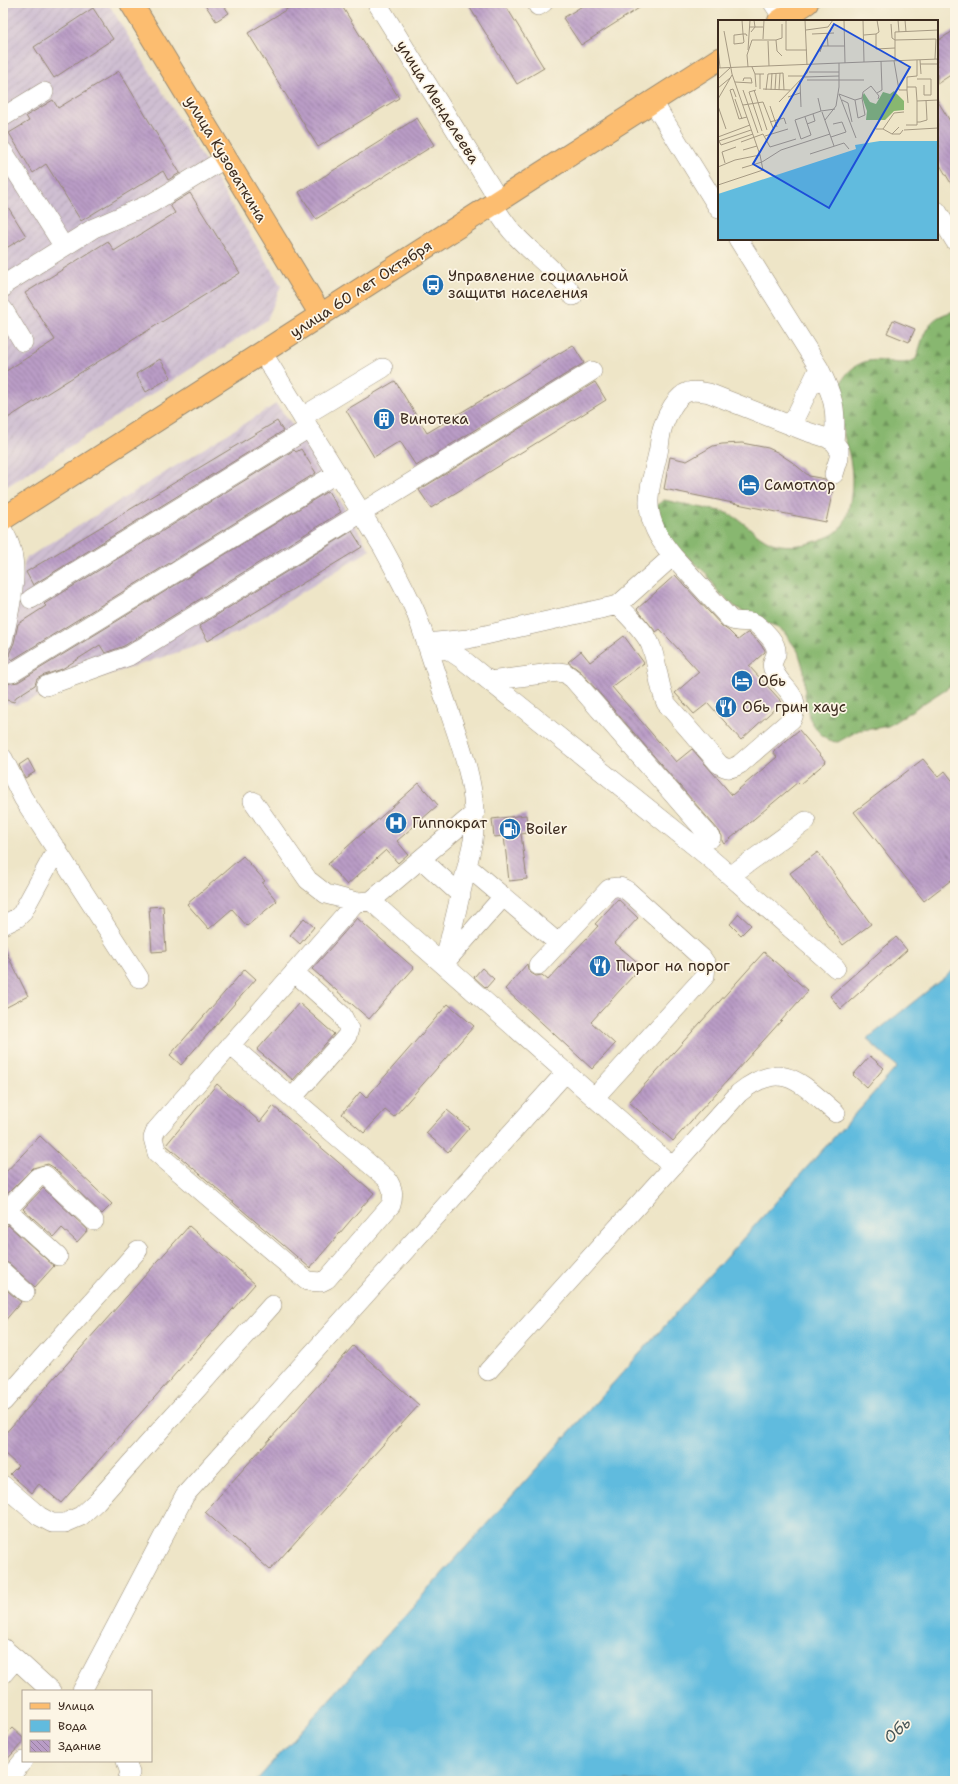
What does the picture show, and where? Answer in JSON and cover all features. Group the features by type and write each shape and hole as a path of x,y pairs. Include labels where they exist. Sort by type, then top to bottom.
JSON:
{"main road":[{"name":"улица Кузоваткина","path":"131,3 321,315"},
{"path":"778,14 807,3"},
{"name":"улица 60 лет Октября","path":"3,519 718,60"}],"street":[{"name":"улица Менделеева","path":"377,3 496,202 507,226 554,270 573,296"},
{"path":"537,3 538,6 543,3"},
{"path":"3,117 44,92"},
{"path":"653,102 718,206"},
{"path":"3,151 64,247"},
{"path":"3,288 5,284 102,223 152,203 226,158"},
{"path":"938,213 955,240"},
{"path":"739,240 829,386 833,399 836,419 834,442"},
{"path":"3,309 23,342"},
{"path":"262,352 362,514 398,577 415,612 468,769 475,813 473,840 468,867 444,964"},
{"path":"31,599 306,423 383,368"},
{"path":"791,426 819,368"},
{"path":"46,686 128,656 362,514 592,371"},
{"path":"618,605 648,639 666,703 719,764 725,769 733,769 792,719 795,712 793,695 773,670 772,662 776,653 776,647 773,642 753,623 734,621 730,619 673,556 664,545 654,527 650,515 649,498 663,426 680,397 688,392 696,391 709,393 834,442 839,450 839,458 834,474"},
{"path":"12,673 337,473"},
{"path":"3,530 11,547 15,575 3,641"},
{"path":"426,643 468,639 618,605 673,556"},
{"path":"426,643 450,651 490,681 685,838 836,968"},
{"path":"490,681 558,672 565,673 574,679 705,831 685,838"},
{"path":"3,758 24,798 140,978"},
{"path":"253,801 308,880 326,894 364,902 444,964 672,1166"},
{"path":"230,1045 387,1179 393,1188 393,1197 390,1205 327,1279 321,1282 307,1281 157,1153 154,1147 153,1138 156,1130 230,1045 294,972 364,902 421,859 475,813"},
{"path":"730,876 806,821"},
{"path":"3,925 17,918 22,913 57,849"},
{"path":"421,859 460,896"},
{"path":"468,867 558,943"},
{"path":"538,965 609,889 615,886 623,888 629,892 702,958 706,964 705,976 595,1097"},
{"path":"444,964 503,897"},
{"path":"292,1098 348,1036 349,1029 342,1015 294,972"},
{"path":"83,1690 185,1495 566,1072"},
{"path":"488,1370 738,1093 750,1084 763,1077 775,1075 788,1076 797,1081 836,1113"},
{"path":"58,1256 4,1210 37,1178 45,1175 94,1220"},
{"path":"3,1402 138,1250"},
{"path":"3,1272 26,1292"},
{"path":"3,1485 39,1516 52,1523 65,1523 81,1516 97,1501 272,1305"},
{"path":"3,1674 9,1654 50,1690"},
{"path":"6,1781 23,1762"},
{"path":"126,1762 130,1773 127,1781"}],"shaded area":[{"path":"3,3 108,3 281,286 267,320 3,489"},
{"path":"276,404 298,431 370,550 237,633 15,705 3,702 3,628 13,622 25,559"}],"green space":[{"path":"955,311 955,683 888,726 859,730 838,742 828,741 815,728 809,717 805,695 804,670 798,651 784,632 776,626 760,621 734,606 719,593 707,574 672,543 664,528 657,505 664,500 724,512 742,522 766,540 780,545 792,546 831,536 839,530 846,518 852,486 851,465 839,414 838,401 839,389 844,378 853,368 862,363 878,360 901,363 916,359 924,335 931,323 945,314"}],"water":[{"name":"Обь","path":"955,969 955,1781 256,1781 897,1067 867,1039"}],"building":[{"path":"204,3 222,3 229,13 216,21"},
{"path":"297,3 340,3 399,98 318,147 248,33"},
{"path":"467,3 504,3 544,68 517,84"},
{"path":"587,3 647,3 581,45 563,18"},
{"path":"93,8 113,39 54,78 34,47"},
{"path":"955,30 955,72 938,83 938,40"},
{"path":"119,71 180,173 168,180 163,171 81,221 46,164 33,173 9,133 29,121 26,116 53,100 58,108"},
{"path":"938,102 955,129 955,190 938,162"},
{"path":"417,118 434,145 316,219 299,192"},
{"path":"190,193 240,273 3,421 3,373 55,340 25,293 108,241 114,251 175,213 170,205"},
{"path":"3,199 26,236 3,250"},
{"path":"893,320 915,329 909,342 887,333"},
{"path":"573,345 584,363 416,466 400,441 374,457 346,410 395,381 427,433"},
{"path":"160,359 171,377 146,392 136,374"},
{"path":"595,382 606,400 431,508 419,490"},
{"path":"277,421 283,431 33,585 26,572"},
{"name":"Самотлор","path":"742,443 768,448 777,452 809,476 825,479 830,484 834,485 826,522 664,489 670,457 687,461 713,446"},
{"path":"301,449 316,473 12,660 9,654 14,643 18,624 46,606 44,604 294,450 296,452"},
{"path":"328,491 341,512 124,646 105,653 100,645 62,669 37,679 35,685 16,697 14,702 3,699 3,688 10,683 18,682"},
{"path":"352,531 362,547 208,641 199,626"},
{"path":"675,575 722,626 738,640 749,633 765,650 765,652 749,666 782,702 741,740 708,703 694,714 675,693 699,672 660,629 656,632 637,609"},
{"path":"624,636 644,663 612,687 676,762 692,749 732,795 777,757 773,752 799,730 826,762 800,784 798,782 724,844 719,831 581,672 568,662 581,651 590,662"},
{"path":"28,759 35,772 25,778 19,765"},
{"path":"923,759 938,777 945,771 955,784 955,877 924,901 854,812"},
{"name":"Гиппократ","path":"419,783 438,805 397,841 408,854 398,863 386,850 347,885 328,864"},
{"path":"526,815 528,833 521,834 527,879 509,881 504,836 494,837 492,819"},
{"path":"818,852 871,924 843,945 790,873"},
{"path":"243,856 265,881 262,883 277,901 247,926 232,909 209,929 187,904"},
{"path":"618,899 638,918 615,943 642,966 591,1022 615,1044 592,1069 505,989 527,964 531,973 536,976 542,975 548,980 598,926 595,924"},
{"path":"163,906 166,951 152,952 149,907"},
{"path":"739,914 751,925 741,935 730,924"},
{"path":"304,918 314,927 300,944 290,935"},
{"path":"357,918 414,968 369,1019 312,969"},
{"path":"896,937 907,950 841,1009 830,996"},
{"path":"3,946 28,996 3,1009"},
{"path":"764,952 808,991 673,1141 629,1102"},
{"path":"482,968 494,979 486,988 474,977"},
{"path":"245,969 256,979 181,1065 170,1055"},
{"path":"299,1003 334,1034 293,1080 257,1050"},
{"path":"448,1004 474,1026 394,1117 385,1110 364,1133 342,1114 360,1092 366,1098"},
{"path":"870,1056 884,1068 867,1088 853,1075"},
{"path":"217,1084 260,1122 273,1106 374,1193 310,1268 166,1145"},
{"path":"447,1110 469,1128 448,1152 426,1133"},
{"path":"40,1136 112,1204 102,1214 48,1164 33,1168 6,1195 3,1193 3,1175"},
{"path":"43,1188 88,1230 77,1242 62,1228 54,1237 23,1209"},
{"path":"8,1225 54,1266 35,1287 10,1264 3,1261 3,1231"},
{"path":"189,1226 255,1284 61,1503 39,1484 32,1493 10,1474 18,1466 3,1452 3,1436"},
{"path":"3,1287 21,1302 3,1323"},
{"path":"353,1346 419,1405 270,1570 205,1512"},
{"path":"12,1728 22,1737 22,1743 3,1764 3,1737"}],"place":[{"name":"Управление социальной защиты населения","path":"433,285"},
{"name":"Винотека","path":"384,419"},
{"name":"Самотлор","path":"749,485"},
{"name":"Обь","path":"742,681"},
{"name":"Обь грин хаус","path":"726,707"},
{"name":"Гиппократ","path":"396,823"},
{"name":"Boiler","path":"510,829"},
{"name":"Пирог на порог","path":"600,966"}]}
